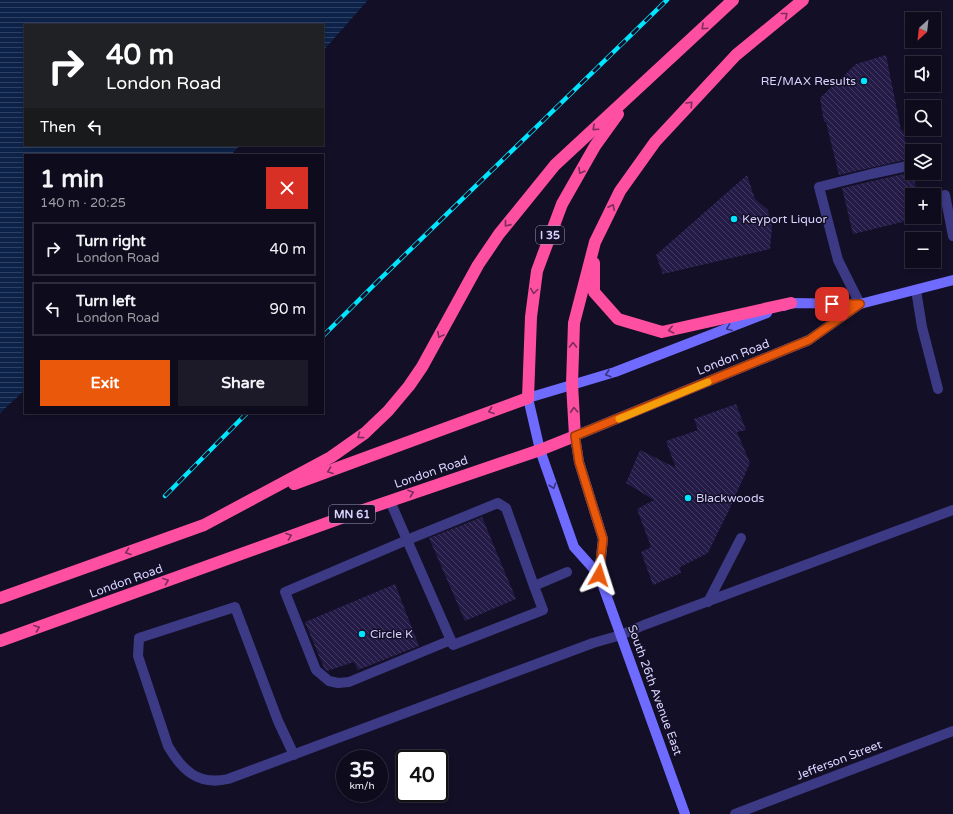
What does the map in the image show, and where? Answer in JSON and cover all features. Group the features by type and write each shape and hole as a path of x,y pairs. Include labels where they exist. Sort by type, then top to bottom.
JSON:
{"highway":[{"name":"I 35","path":"528,398 531,317 537,271 562,204 595,146 634,92 733,0"},
{"path":"575,436 572,384 574,323 595,242 620,191 655,142 736,54 803,0"},
{"path":"0,598 204,525 331,457 364,433 388,411 409,386 422,367 478,265 500,234 555,165 634,92"},
{"path":"595,242 594,292 618,319 662,332 791,303"},
{"name":"London Road","path":"204,525 300,482 528,398"},
{"name":"London Road","path":"0,641 390,501 540,450 575,436"}],"main road":[{"name":"London Road","path":"528,398 615,372 791,303 860,304 953,280"},
{"name":"London Road","path":"575,436 809,340 860,304"},
{"name":"South 26th Avenue East","path":"528,398 540,450 574,547 599,575 686,814"},
{"name":"South 26th Avenue East","path":"575,436 579,462 603,539 599,575"}],"street":[{"path":"860,304 838,260 819,187 905,166"},
{"path":"945,195 953,236"},
{"path":"916,290 922,327 938,389"},
{"path":"390,501 407,540 450,640 453,645 544,610 506,508 498,503 407,540 285,592 316,670 329,681 338,683 349,682 450,640"},
{"path":"294,755 278,721 235,607 139,638 138,656 166,741 175,757 194,776 206,781 217,782 294,755 593,643 621,635 644,625 953,510"},
{"path":"708,602 741,538"},
{"path":"534,586 567,572"},
{"name":"Jefferson Street","path":"735,814 953,731"}],"water":[{"path":"0,0 368,0 324,50 324,24 24,24 24,146 239,146 232,154 24,154 24,391 0,413"}],"building":[{"path":"886,55 901,130 903,130 906,144 905,160 839,175 826,122 824,122 820,98 856,64"},
{"path":"905,174 905,180 914,180 916,188 905,188 905,221 853,234 842,188"},
{"name":"Keyport Liquor","path":"747,175 755,199 768,210 772,228 770,249 663,274 656,255"},
{"name":"Blackwoods","path":"736,404 746,430 737,432 750,463 730,508 708,553 680,567 681,573 653,585 641,552 651,547 637,509 654,500 626,483 640,450 676,468 666,441 698,430 694,419"},
{"path":"482,517 516,599 465,621 429,538"},
{"name":"Circle K","path":"395,584 419,646 358,670 354,662 327,671 324,668 305,622"}],"railway":[{"path":"324,335 667,0"},
{"path":"165,496 246,414"}],"slow traffic":[{"path":"619,419 708,382"}],"place":[{"name":"RE/MAX Results","path":"864,81"},
{"name":"Keyport Liquor","path":"734,219"},
{"name":"Blackwoods","path":"688,498"},
{"name":"Circle K","path":"362,634"}],"route":[{"path":"599,575 603,539 579,462 575,436 809,340 860,304 832,304"}]}
